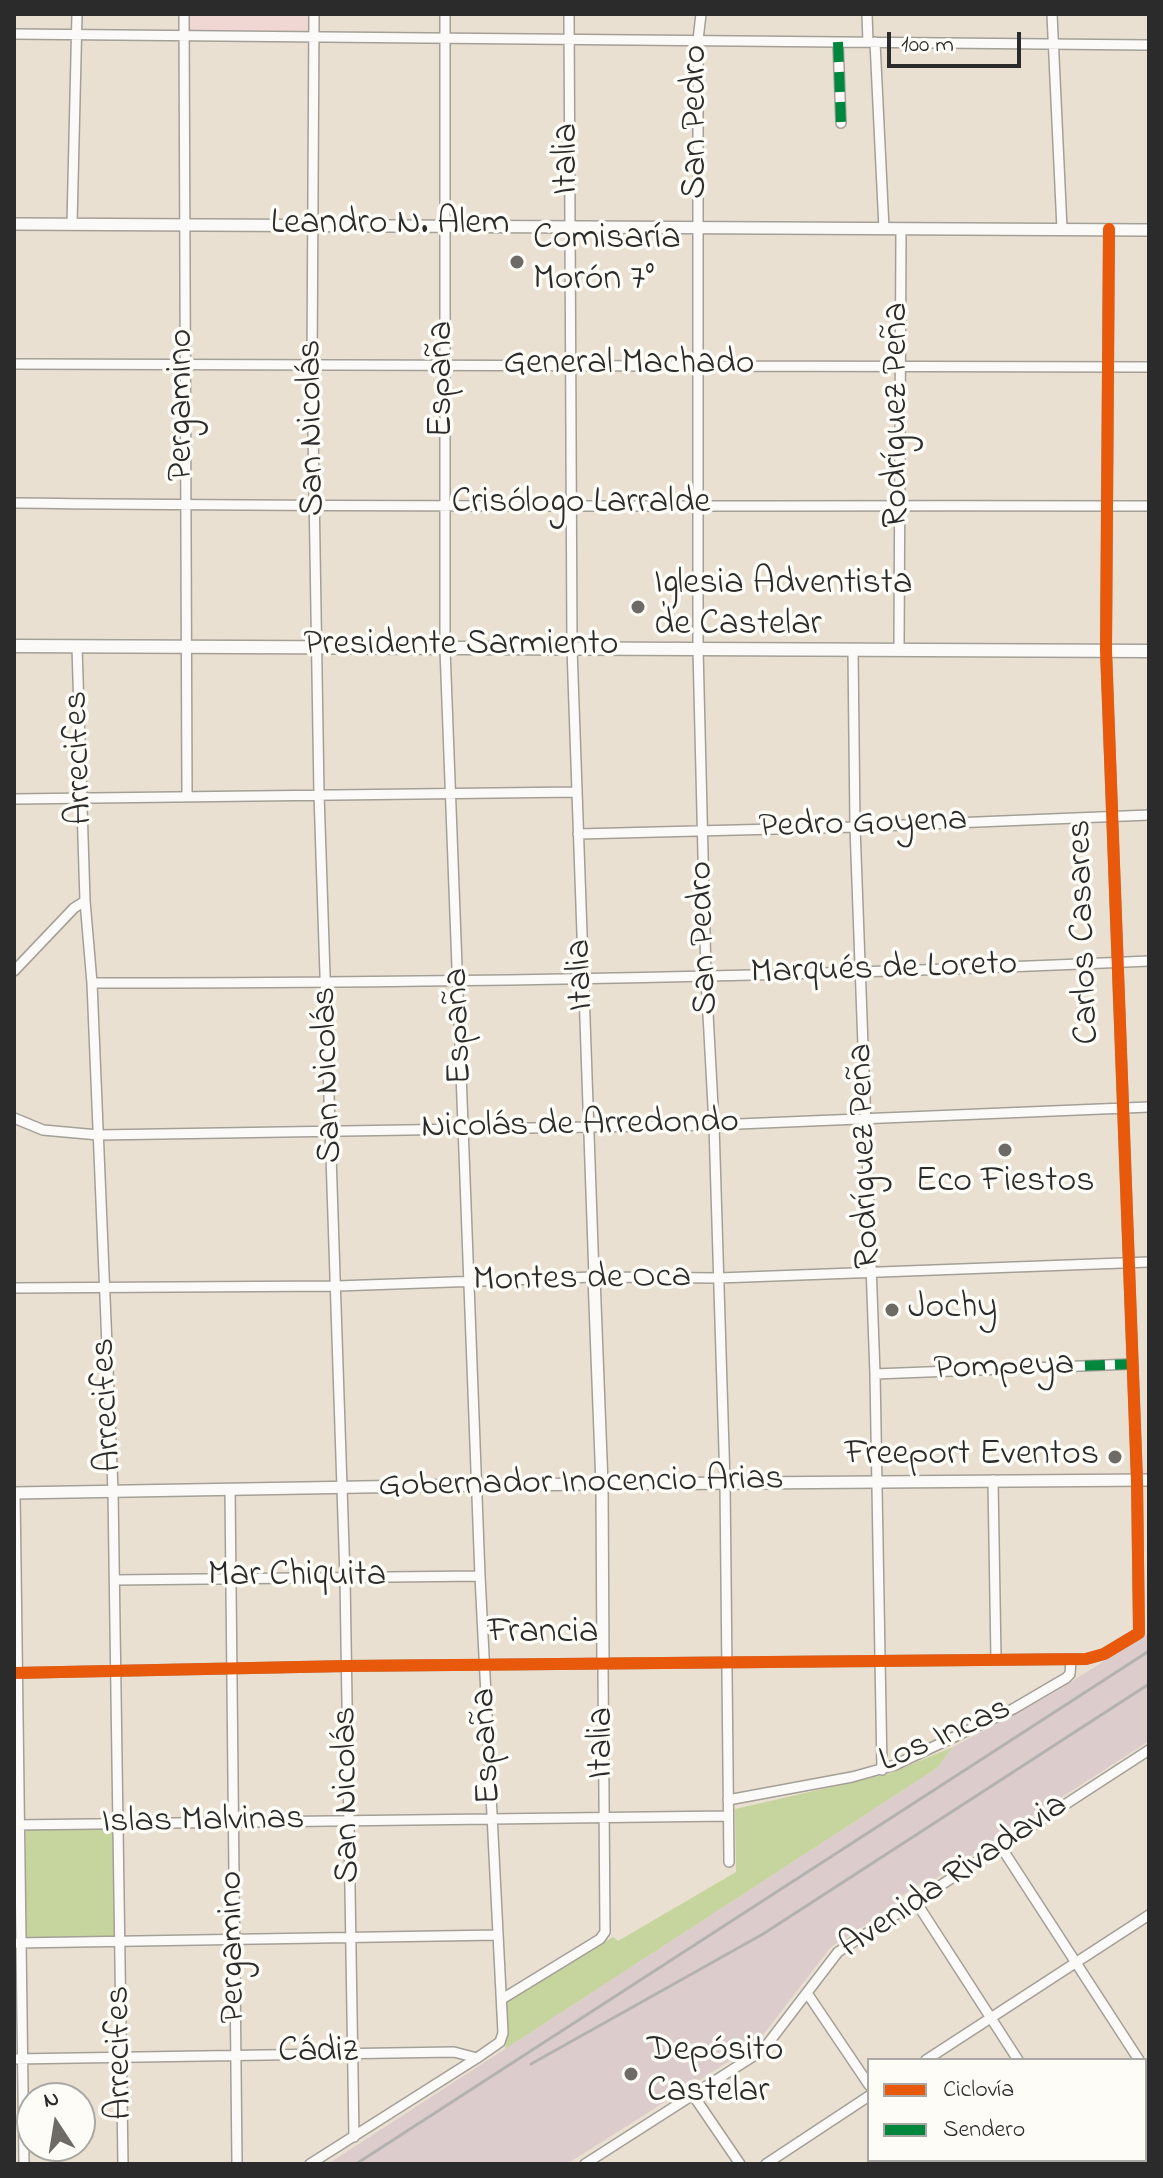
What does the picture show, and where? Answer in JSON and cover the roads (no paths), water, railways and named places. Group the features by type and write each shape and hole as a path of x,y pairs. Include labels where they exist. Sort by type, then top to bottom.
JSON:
{"main road":[{"name":"Presidente Sarmiento","path":"14,646 1149,651"}],"street":[{"path":"72,224 77,14"},
{"name":"Pergamino","path":"184,14 184,646 187,796"},
{"name":"San Nicolás","path":"314,14 312,368 319,794 345,1578 354,2137"},
{"name":"España","path":"445,14 445,649 480,1576 503,2038 477,2058"},
{"name":"Italia","path":"502,1999 603,1936 602,1485 572,648 569,14"},
{"name":"San Pedro","path":"701,14 698,40 698,649 706,977 714,1125 725,1483 729,1862"},
{"path":"867,14 872,42 884,229"},
{"path":"1052,14 1062,229"},
{"path":"14,34 1149,45"},
{"path":"838,42 841,123"},
{"name":"Leandro N. Alem","path":"14,224 1149,230"},
{"name":"Rodríguez Peña","path":"899,649 901,229"},
{"name":"Carlos Casares","path":"1071,1660 1104,1654 1139,1633 1143,1480 1132,1364 1106,650 1109,229"},
{"name":"General Machado","path":"14,364 312,368 697,365 1149,367"},
{"name":"Crisólogo Larralde","path":"14,503 315,507 444,504 1149,506"},
{"name":"Arrecifes","path":"77,647 85,901 92,983 113,1491 123,2164"},
{"name":"Rodríguez Peña","path":"853,649 855,827 878,1482 882,1770"},
{"path":"14,799 576,792"},
{"name":"Pedro Goyena","path":"578,834 1149,815"},
{"path":"14,971 74,908 85,901"},
{"name":"Marqués de Loreto","path":"92,983 706,977 1149,961"},
{"name":"Nicolás de Arredondo","path":"14,1118 43,1130 98,1135 714,1125 1149,1107"},
{"name":"Montes de Oca","path":"14,1288 337,1286 594,1277 719,1278 1149,1262"},
{"name":"Pompeya","path":"875,1374 1132,1364"},
{"path":"993,1480 996,1659"},
{"name":"Gobernador Inocencio Arias","path":"14,1493 477,1485 1143,1480"},
{"name":"Pergamino","path":"230,1489 237,2164"},
{"path":"14,1493 18,2059 24,2164"},
{"name":"Mar Chiquita","path":"115,1580 480,1576"},
{"name":"Francia","path":"15,1673 347,1666 1071,1660"},
{"name":"Los Incas","path":"728,1800 882,1770 1013,1709 1066,1678 1070,1674 1071,1660"},
{"name":"Avenida Rivadavia","path":"585,2164 602,2160 763,2050 838,1952 1149,1750"},
{"name":"Islas Malvinas","path":"17,1825 728,1816"},
{"path":"1001,1847 1138,2058"},
{"path":"916,1902 1017,2058"},
{"path":"929,2058 1149,1915"},
{"path":"17,1943 498,1935"},
{"path":"807,1993 867,2082"},
{"name":"Cádiz","path":"18,2059 454,2052 477,2058"},
{"path":"310,2164 477,2058"},
{"path":"693,2095 740,2164"},
{"path":"766,2164 867,2097"}],"railway":[{"path":"356,2164 1149,1651"},
{"path":"531,2064 763,1934 1149,1684"}],"place":[{"name":"Comisaría Morón 7°","path":"517,262"},
{"name":"Iglesia Adventista de Castelar","path":"638,607"},
{"name":"Eco Fiestos","path":"1005,1150"},
{"name":"Jochy","path":"892,1310"},
{"name":"Freeport Eventos","path":"1115,1457"},
{"name":"Depósito Castelar","path":"631,2074"}]}
